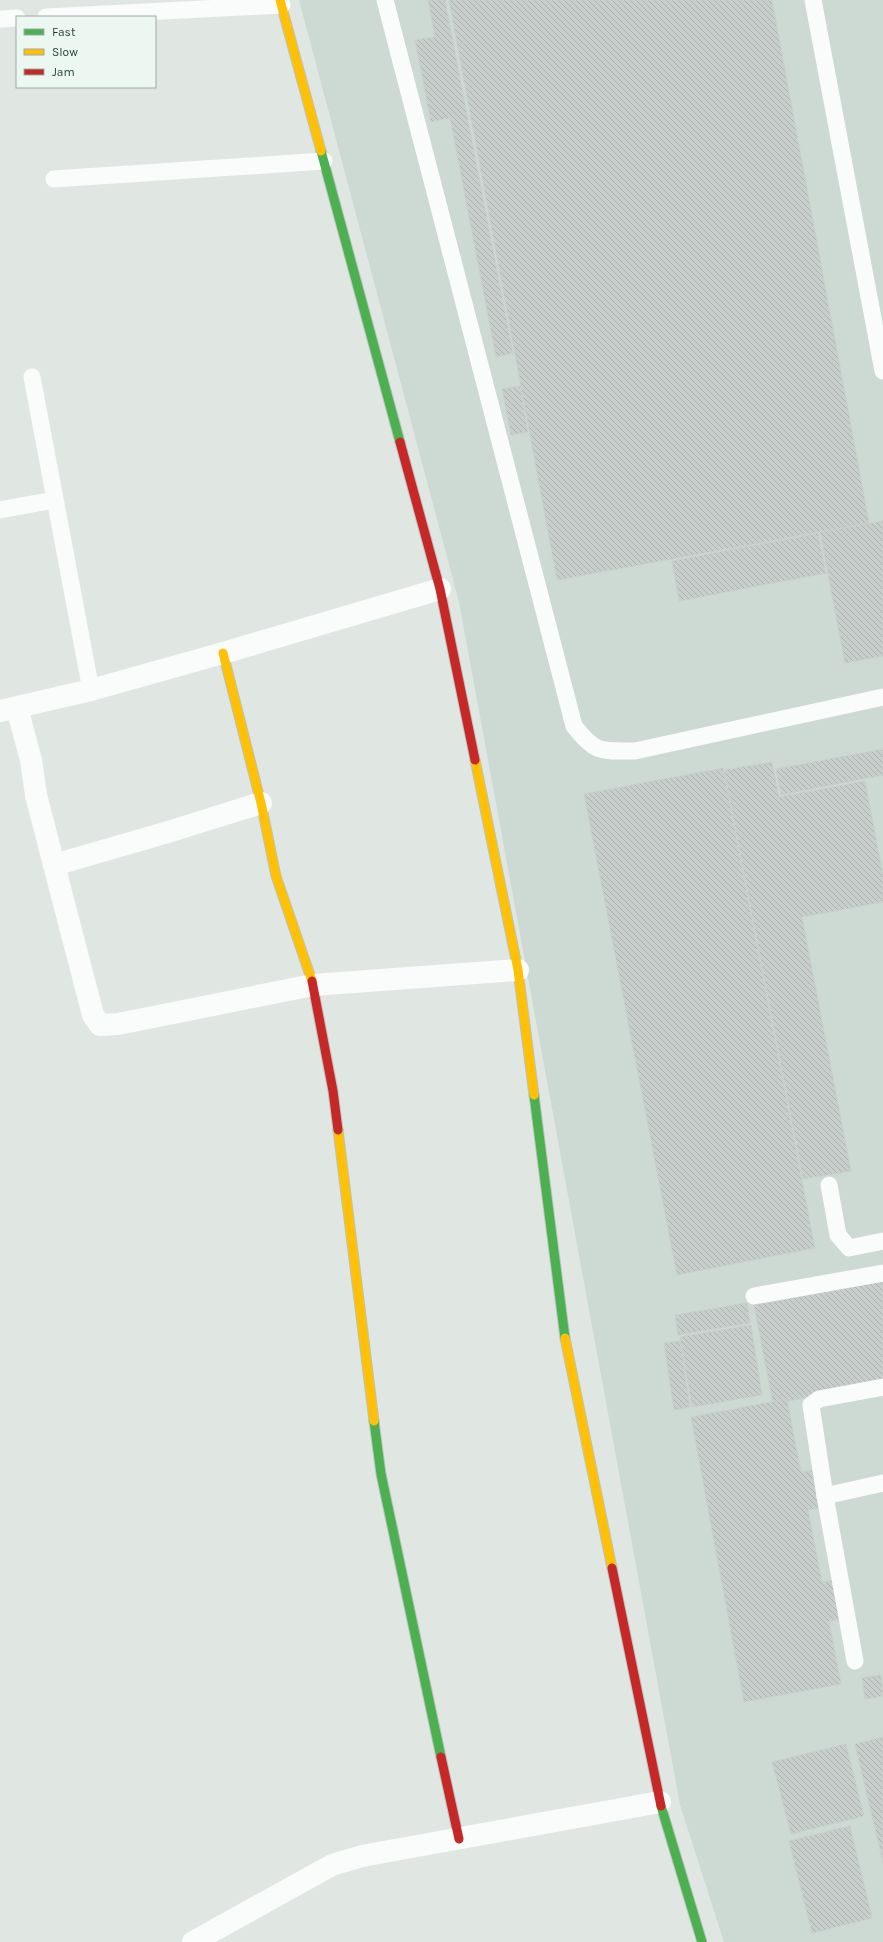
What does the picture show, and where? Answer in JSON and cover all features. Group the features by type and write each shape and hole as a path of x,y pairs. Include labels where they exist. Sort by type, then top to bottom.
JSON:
{"street":[{"path":"281,3 440,589 518,970 567,1352 660,1802 702,1942"},
{"path":"440,589 91,690 9,709 30,760 36,795 93,1015 100,1025 118,1024 314,985 518,970"},
{"path":"223,653 260,803 276,876 314,985 333,1091 381,1474 460,1839"},
{"path":"54,865 168,832 260,803"},
{"path":"193,1942 332,1865 362,1856 660,1802"}],"lane":[{"path":"385,0 574,726 586,741 603,751 635,751 883,697"},
{"path":"813,0 883,371"},
{"path":"63,16 281,3"},
{"path":"0,19 16,18"},
{"path":"54,179 324,161"},
{"path":"32,377 91,690"},
{"path":"0,510 54,500"},
{"path":"829,1185 838,1235 849,1248 883,1241"},
{"path":"754,1296 883,1273"},
{"path":"856,1661 825,1496 811,1405 819,1399 883,1387"},
{"path":"825,1496 883,1483"}],"shaded area":[{"path":"299,0 883,0 883,1942 724,1942 680,1805 459,602"}],"building":[{"path":"428,0 445,0 513,353 496,357 450,118 431,122 415,40 435,37"},
{"path":"449,0 772,0 869,523 557,580"},
{"path":"520,386 528,432 511,435 502,389"},
{"path":"883,521 883,656 845,663 820,532"},
{"path":"818,533 826,573 679,601 672,561"},
{"path":"883,749 883,775 781,795 776,769"},
{"path":"772,762 779,797 865,781 883,875 883,902 802,917 851,1171 803,1179 724,770"},
{"path":"723,768 815,1248 677,1275 584,794"},
{"path":"883,1281 883,1383 773,1404 754,1305"},
{"path":"747,1303 750,1323 678,1335 675,1315"},
{"path":"751,1325 762,1395 692,1407 680,1337"},
{"path":"680,1341 690,1407 674,1410 664,1343"},
{"path":"787,1399 801,1472 812,1470 819,1508 808,1510 822,1582 833,1580 840,1619 829,1621 841,1684 744,1702 691,1417"},
{"path":"881,1675 883,1696 865,1699 862,1678"},
{"path":"883,1737 883,1862 855,1744"},
{"path":"846,1744 864,1816 791,1834 772,1762"},
{"path":"850,1826 872,1918 812,1933 789,1841"}],"traffic: fast":[{"path":"321,151 400,442"},
{"path":"534,1095 565,1338"},
{"path":"374,1421 381,1474 441,1757"},
{"path":"661,1806 702,1942"}],"traffic: slow":[{"path":"280,0 321,151"},
{"path":"223,653 261,803 276,876 312,981"},
{"path":"475,760 518,970 534,1095"},
{"path":"338,1130 374,1421"},
{"path":"565,1338 612,1568"}],"traffic: jam":[{"path":"400,442 440,589 475,760"},
{"path":"312,981 333,1091 338,1130"},
{"path":"612,1568 661,1806"},
{"path":"441,1757 459,1839"}]}
